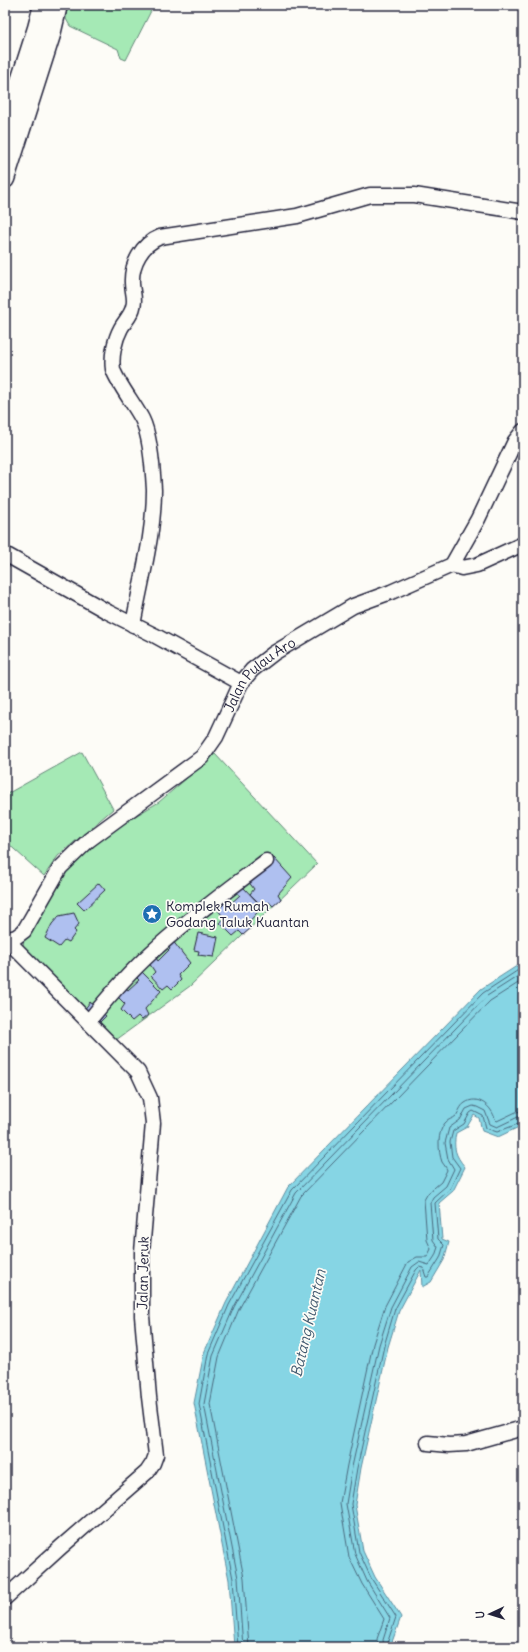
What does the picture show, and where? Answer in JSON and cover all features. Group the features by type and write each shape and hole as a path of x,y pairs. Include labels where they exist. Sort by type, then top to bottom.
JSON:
{"main road":[{"path":"5,128 43,5"},
{"path":"5,179 51,36 58,5"}],"street":[{"path":"133,625 151,532 154,490 149,443 143,420 114,371 112,358 121,328 133,308 134,299 132,283 134,265 143,249 152,240 160,237 297,216 370,195 414,195 523,212"},
{"path":"523,431 515,441 478,520 452,565 462,568 477,565 523,544"},
{"path":"5,554 241,683"},
{"name":"Jalan Pulau Aro","path":"6,939 16,937 24,931 60,868 89,840 202,757 216,737 241,683 252,670 274,653 353,606 391,592 452,565"},
{"path":"88,1022 113,992 151,953 266,861"},
{"name":"Jalan Jeruk","path":"5,1598 60,1547 147,1472 156,1455 148,1397 142,1316 142,1252 154,1123 150,1098 138,1072 6,939"},
{"path":"428,1443 449,1445 466,1444 523,1428"}],"green space":[{"path":"67,5 154,5 126,60 121,58 118,49 70,26 66,19"},
{"path":"82,752 113,809 58,856 44,876 5,841 5,795"},
{"name":"Komplek Rumah Godang Taluk Kuantan","path":"215,754 317,864 190,986 116,1040 23,950 25,936 65,872 115,828 159,802"}],"water":[{"name":"Batang Kuantan","path":"523,962 523,1125 498,1137 482,1131 479,1118 474,1115 467,1127 456,1133 456,1151 459,1159 465,1167 453,1191 439,1203 442,1239 449,1242 444,1260 431,1282 422,1287 421,1270 399,1311 388,1347 361,1468 355,1505 363,1551 375,1577 401,1617 392,1642 394,1647 234,1647 229,1580 194,1403 204,1353 226,1303 288,1187 481,989"}],"building":[{"path":"274,858 292,878 278,894 281,899 273,906 269,902 263,907 250,894 254,889 248,881 256,873 259,876"},
{"path":"99,883 105,890 84,910 77,903"},
{"path":"243,887 262,907 248,923 251,928 243,935 239,931 233,936 220,923 224,918 218,910 226,902 229,905 240,895 237,893"},
{"path":"74,913 79,924 74,930 76,932 69,942 65,940 59,947 45,938 52,924 59,916"},
{"path":"198,933 218,937 214,957 198,955 199,951 194,950"},
{"path":"172,940 190,963 178,975 181,980 172,989 168,985 163,989 151,976 155,972 149,963 156,958 158,961 170,949 167,944"},
{"path":"142,972 161,991 145,1009 148,1015 142,1020 138,1016 132,1021 121,1010 125,1004 117,996 124,987 128,990 139,980 137,978"},
{"path":"90,1002 106,1016 99,1023 84,1010"}],"place":[{"name":"Komplek Rumah Godang Taluk Kuantan","path":"152,914"}]}
